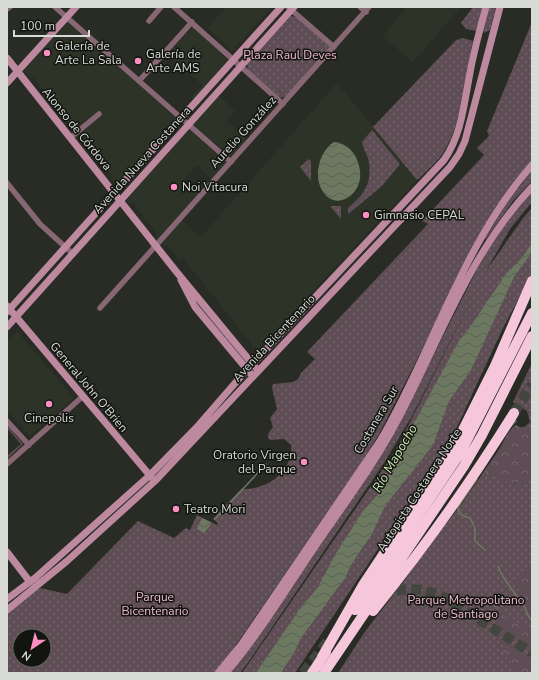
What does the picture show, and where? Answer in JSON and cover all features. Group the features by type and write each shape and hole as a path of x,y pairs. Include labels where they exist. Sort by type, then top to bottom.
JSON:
{"highway":[{"path":"322,657 360,590 454,448 492,372 532,282"},
{"name":"Autopista Costanera Norte","path":"312,673 461,452 532,313"},
{"name":"Autopista Costanera Norte","path":"324,673 464,466 482,436 532,336"},
{"path":"337,654 406,570 465,488 514,413"}],"main road":[{"path":"7,83 76,7"},
{"name":"Avenida Nueva Costanera","path":"8,309 281,7"},
{"name":"Avenida Bicentenario","path":"7,599 30,582 149,476 197,427 252,364 444,160 453,146 461,120 478,34 486,7"},
{"name":"Avenida Bicentenario","path":"7,610 67,561 155,481 450,167 459,154 465,141 500,7"},
{"name":"Avenida Nueva Costanera","path":"7,327 291,8"},
{"name":"Alonso de Córdova","path":"7,58 114,192 195,298 258,370"},
{"name":"Costanera Sur","path":"218,673 241,645 380,441 394,416 482,237 509,194 532,165"},
{"name":"Costanera Sur","path":"226,673 250,641 382,448 403,411 480,256 501,224 532,187"},
{"name":"Alonso de Córdova","path":"195,298 195,307 252,376"},
{"name":"General John O'Brien","path":"8,309 149,476 155,481"},
{"path":"7,552 30,582"}],"street":[{"path":"55,7 231,162"},
{"path":"149,21 161,7"},
{"path":"174,7 283,104"},
{"path":"360,7 368,9"},
{"path":"291,8 334,47"},
{"name":"Aurelio González","path":"100,308 368,9"},
{"path":"139,81 192,22"},
{"path":"70,138 99,114"},
{"path":"7,183 40,224 73,254"},
{"path":"7,464 82,397"},
{"path":"7,421 29,444"}],"shaded area":[{"path":"226,7 272,7 232,51 208,28"},
{"path":"407,7 461,7 413,62 382,36"},
{"path":"68,22 175,117 174,121 117,185 110,180 113,177 90,148 87,151 76,137 79,135 59,109 55,111 50,104 53,101 33,77 30,79 25,72 25,68"},
{"path":"193,27 228,60 195,99 191,97 202,85 167,54"},
{"path":"337,83 417,180 257,351 183,258 180,261 167,244 163,247 162,243 182,221 200,238"},
{"path":"218,95 235,111 226,121 248,141 231,157 194,125"},
{"path":"188,130 192,131 226,162 212,179 197,165 184,180 199,194 158,240 155,237 157,234 132,202 129,204 126,198"},
{"path":"17,331 74,398 30,436 7,411 7,341"}],"green space":[{"path":"473,7 483,7 477,31 466,29 461,23"},
{"path":"489,7 496,7 490,30 484,33 483,30"},
{"name":"Plaza Raul Deves","path":"291,16 296,17 330,47 330,50 288,96 279,98 248,70 247,64"},
{"name":"Parque Bicentenario","path":"532,22 532,162 522,173 446,303 378,436 229,655 214,673 7,673 7,611 40,588 67,594 138,521 174,538 186,528 190,530 197,515 217,525 218,523 213,519 241,489 259,487 276,478 282,472 290,455 291,445 284,439 271,440 268,438 268,434 273,427 270,418 277,409 272,388 273,384 293,382 298,379 301,373 315,359 307,352 428,224 422,221 484,155 477,148 489,136 487,131"},
{"path":"463,38 473,41 455,128 443,153 417,180 373,127 456,40"},
{"path":"372,130 400,164 382,186 348,214 348,208 362,194 368,183 370,170 369,163 362,142"},
{"path":"309,159 311,161 311,181 300,167"},
{"path":"532,170 532,181 513,201 486,239 485,238 505,206"},
{"path":"532,189 532,202 510,229 486,271 523,218 532,208 532,274 503,328 450,442 295,673 242,673 396,450 475,292 412,416 384,463 247,664 240,673 231,673 399,423 495,234"},
{"path":"330,206 341,206 341,219"},
{"path":"199,301 248,364 247,366 197,304"},
{"name":"Parque Metropolitano de Santiago","path":"532,363 532,673 338,673 364,633 404,581 424,551 463,502 513,429 521,430 530,422 527,411 513,402"},
{"path":"7,425 23,444 7,459 7,456 21,444 7,428"},
{"path":"516,425 520,427 532,427 532,476 523,482 525,484 523,486 513,486 497,477 488,477 484,475 485,469 496,457 512,428"},
{"path":"532,565 532,618 530,617 519,592 517,580"},
{"path":"500,596 500,609 505,618 514,619 527,630 532,627 532,673 513,673 508,656 502,652 506,632 499,629 492,617 496,601"}],"water":[{"path":"334,142 347,146 352,151 356,156 360,170 357,189 349,197 339,201 328,198 320,187 318,180 321,158 324,152"},
{"path":"532,243 532,252 514,277 471,370 449,401 433,445 385,506 372,534 352,563 345,578 301,638 295,651 281,673 256,673 299,610 318,587 335,555 363,511 380,492 412,427 460,339 468,330 506,274 522,258"},
{"path":"202,518 212,523 204,533 197,529"}],"waterway":[{"path":"510,427 516,421"},
{"path":"215,519 266,464"},
{"path":"477,479 458,509 462,515 470,518 475,528 475,541 485,550"},
{"path":"498,566 503,577 521,601 528,616 532,620"}],"tunnel":[{"path":"514,413 532,384"},
{"path":"382,595 407,589 431,592 439,595 532,653"},
{"path":"303,673 330,638"}],"place":[{"name":"Galería de Arte La Sala","path":"47,53"},
{"name":"Galería de Arte AMS","path":"138,61"},
{"name":"Noi Vitacura","path":"174,187"},
{"name":"Gimnasio CEPAL","path":"366,215"},
{"name":"Cinepolis","path":"49,404"},
{"name":"Oratorio Virgen del Parque","path":"304,462"},
{"name":"Teatro Mori","path":"176,509"}],"water label":[{"name":"Río Mapocho","path":"394,458"}]}
